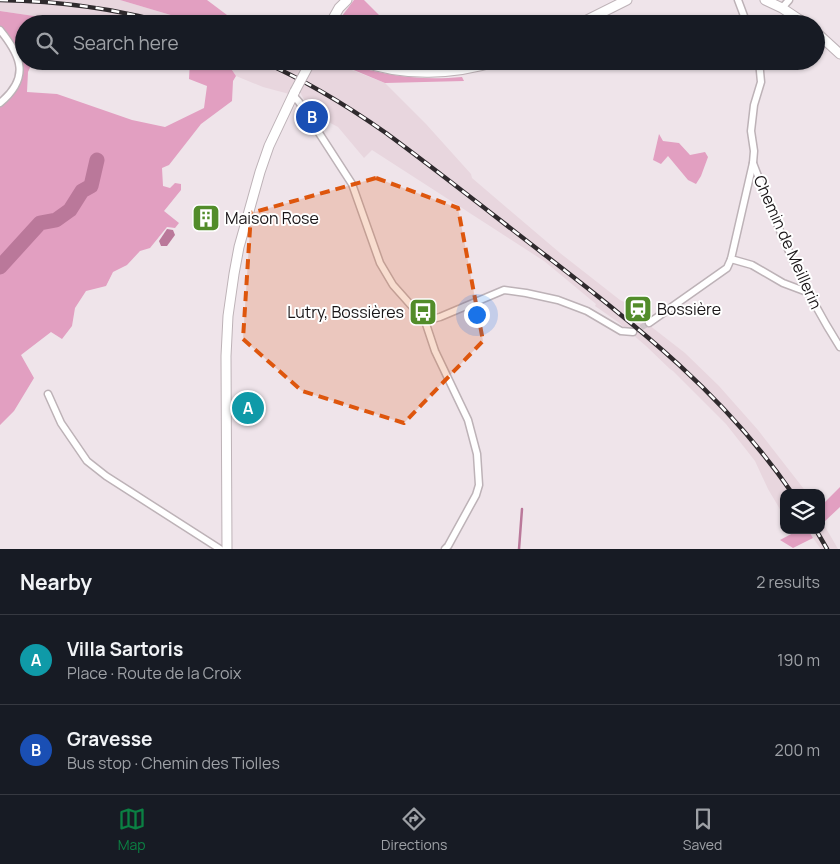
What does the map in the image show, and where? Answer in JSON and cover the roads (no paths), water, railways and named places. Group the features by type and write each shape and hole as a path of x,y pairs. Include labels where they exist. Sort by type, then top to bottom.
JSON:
{"street":[{"path":"335,15 347,0"},
{"path":"597,15 628,0"},
{"path":"738,0 744,15"},
{"path":"765,0 792,15"},
{"path":"782,8 789,0"},
{"path":"0,30 15,52"},
{"path":"825,40 840,54"},
{"path":"0,103 10,95 20,81 19,70"},
{"path":"227,549 226,356 228,316 234,274 239,247 269,146 306,70"},
{"path":"398,70 432,72 465,70"},
{"path":"649,323 727,268 732,259 753,163 754,151 751,131 754,105 761,82 760,70"},
{"path":"294,93 352,184 380,263 393,285 425,321 435,351 468,420 477,454 479,485 476,495 448,546 444,549"},
{"name":"Chemin de Meillerin","path":"753,163 772,213 807,292 840,347"},
{"path":"732,259 752,265 783,283 807,292"},
{"path":"425,321 440,317 504,290 558,300 588,311 620,331 632,332"},
{"path":"48,394 61,423 87,461 106,476 220,549"}],"waterway":[{"path":"0,267 40,223 56,220 70,210 82,191 91,186 97,160"},
{"path":"519,549 522,509"}],"tunnel":[{"path":"633,332 649,323"}],"railway":[{"path":"0,0 85,6 133,15"},
{"path":"280,70 325,94 386,133 614,309 678,364 708,393 738,424 789,489"},
{"path":"818,534 827,549"}],"place":[{"name":"Gravesse","path":"312,117"},
{"name":"Maison Rose","path":"206,218"},
{"name":"Bossière","path":"638,309"},
{"name":"Lutry, Bossières","path":"423,312"},
{"name":"Villa Sartoris","path":"248,408"}]}
